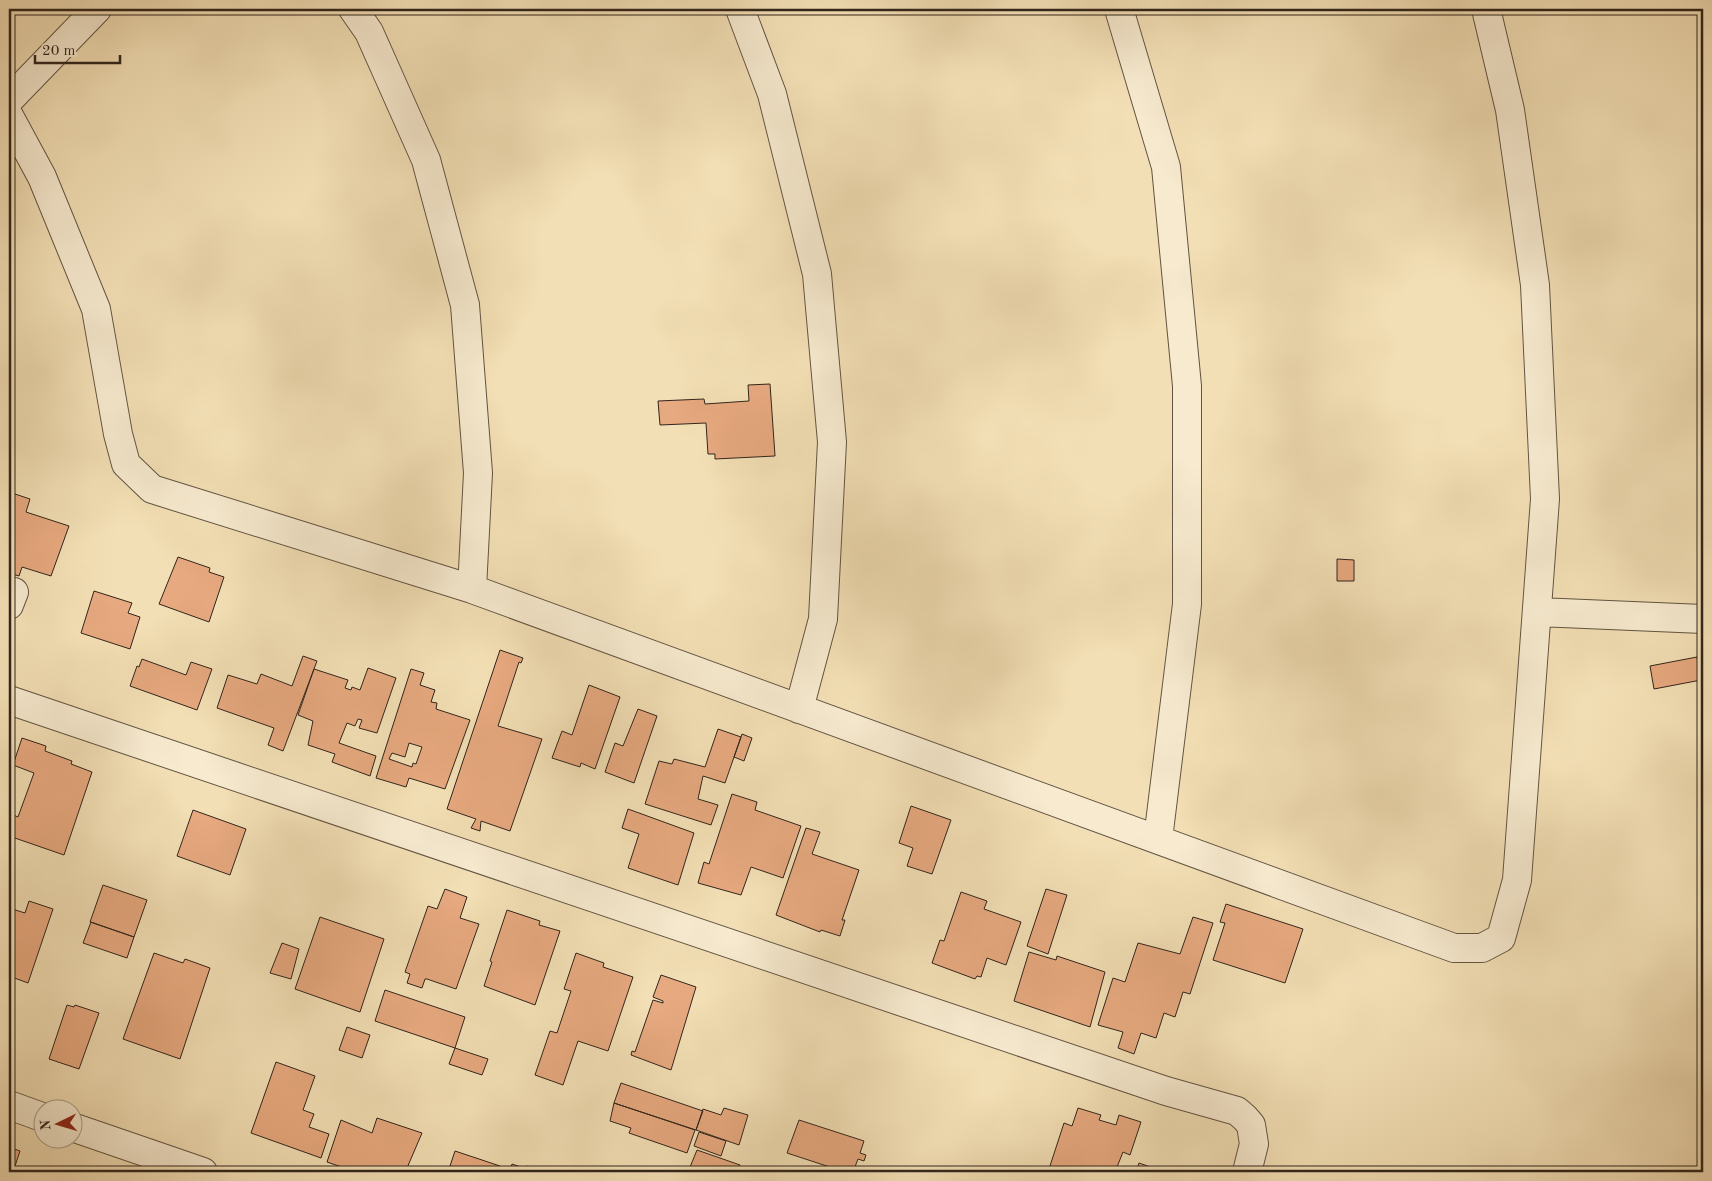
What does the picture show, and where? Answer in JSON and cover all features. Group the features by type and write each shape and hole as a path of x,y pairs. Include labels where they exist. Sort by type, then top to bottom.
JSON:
{"street":[{"path":"9,100 97,9"},
{"path":"353,9 369,32 426,160 465,305 478,473 472,589"},
{"path":"740,9 772,94 817,274 832,442 823,618 799,709"},
{"path":"1119,9 1166,167 1187,386 1187,604 1158,839"},
{"path":"9,116 42,177 96,309 118,434 126,464 152,489 472,589 1454,948 1482,948 1501,938 1517,880 1545,499 1535,286 1510,110 1486,9"},
{"path":"1538,612 1703,619"},
{"path":"9,700 1166,1091 1237,1112 1251,1125 1253,1133 1254,1144 1247,1172"},
{"path":"9,1105 32,1113"},
{"path":"82,1130 203,1172"}],"building":[{"path":"770,384 775,456 715,459 715,454 708,454 706,423 660,425 658,401 704,399 705,404 749,401 748,385"},
{"path":"15,494 30,499 26,512 69,526 51,576 22,567 19,576 9,573 9,513"},
{"path":"178,557 210,568 209,572 224,577 209,622 159,604"},
{"path":"1337,559 1354,560 1354,581 1337,581"},
{"path":"94,591 132,603 128,613 140,617 130,649 81,633"},
{"path":"500,650 523,658 521,663 519,662 498,726 542,739 510,831 481,821 480,831 471,828 476,819 447,809"},
{"path":"303,656 317,661 283,751 268,745 274,728 217,708 228,675 257,684 261,674 292,686"},
{"path":"1697,657 1701,680 1654,689 1650,666"},
{"path":"142,659 186,675 191,662 212,669 197,710 130,686 137,666 139,667"},
{"path":"368,668 396,678 377,733 359,728 362,720 358,719 355,726 347,723 339,743 376,756 370,776 332,762 335,754 308,745 313,721 298,715 314,669 348,680 345,688 351,690 352,687 360,690"},
{"path":"411,669 424,673 420,685 435,690 431,702 437,703 436,709 470,720 445,789 409,778 406,787 376,778","holes":["409,743 422,747 416,764 413,763 412,767 389,759 392,753 405,757"]},
{"path":"589,685 620,697 595,769 581,763 580,767 552,758 562,731 572,735"},
{"path":"638,709 657,716 634,783 605,772 615,743 623,746"},
{"path":"718,729 741,737 725,783 703,776 698,799 718,805 711,825 645,804 659,761 672,764 674,759 705,767"},
{"path":"742,734 752,738 744,761 734,757"},
{"path":"22,738 46,746 45,751 72,761 71,764 92,772 64,855 9,836 9,813 18,817 34,773 13,765"},
{"path":"732,794 757,802 755,810 801,826 783,878 751,867 741,895 698,883 704,862 709,864"},
{"path":"911,806 951,820 932,874 907,866 913,848 899,843"},
{"path":"628,809 694,833 678,885 628,868 639,834 622,828"},
{"path":"193,810 246,829 230,875 177,856"},
{"path":"806,828 820,832 812,854 859,870 842,920 845,920 840,936 821,930 820,932 776,915"},
{"path":"103,885 147,900 134,937 90,922"},
{"path":"445,889 467,897 460,918 479,924 456,989 427,979 425,979 422,988 407,983 410,974 405,972 428,906 437,909"},
{"path":"1046,889 1067,895 1048,954 1027,946"},
{"path":"961,892 987,901 984,909 1021,922 1006,965 987,958 981,977 977,976 975,979 932,963 940,940 944,941"},
{"path":"29,901 53,909 28,983 9,976 9,908 25,913"},
{"path":"1226,904 1303,929 1285,983 1213,960 1225,923 1220,922"},
{"path":"507,910 540,921 539,925 560,931 535,1005 484,986"},
{"path":"320,917 384,939 360,1012 295,989"},
{"path":"1193,917 1213,923 1190,994 1183,992 1175,1017 1164,1013 1156,1038 1141,1033 1134,1054 1118,1048 1123,1032 1098,1025 1113,978 1125,982 1138,943 1180,954"},
{"path":"91,922 134,937 127,958 83,943"},
{"path":"282,943 299,949 291,979 270,973"},
{"path":"1029,952 1056,960 1057,956 1105,972 1090,1027 1014,1001"},
{"path":"154,953 183,963 185,959 210,968 180,1059 123,1039"},
{"path":"576,953 604,963 603,967 633,977 608,1051 578,1041 563,1085 535,1075 550,1031 557,1033 571,991 564,989"},
{"path":"661,975 696,987 671,1070 631,1055 632,1051 635,1052 653,1000 663,1003 663,1001 653,997"},
{"path":"385,990 465,1017 455,1048 375,1021"},
{"path":"67,1005 74,1007 75,1005 99,1013 79,1069 49,1059"},
{"path":"347,1027 370,1035 362,1058 339,1050"},
{"path":"455,1048 488,1059 482,1075 449,1064"},
{"path":"276,1062 315,1076 303,1110 314,1114 309,1127 329,1134 321,1158 251,1133"},
{"path":"621,1083 703,1111 696,1130 614,1103"},
{"path":"614,1103 695,1130 687,1153 629,1133 631,1128 610,1121"},
{"path":"724,1108 748,1115 739,1145 696,1130 703,1109 721,1115"},
{"path":"1078,1108 1101,1115 1099,1120 1116,1125 1119,1115 1141,1122 1130,1155 1123,1152 1115,1172 1048,1172 1064,1123 1072,1126"},
{"path":"377,1118 422,1133 407,1168 410,1168 408,1172 356,1172 327,1162 341,1120 372,1133"},
{"path":"799,1120 864,1141 860,1153 866,1155 864,1161 858,1159 853,1172 845,1172 787,1153"},
{"path":"699,1132 726,1141 721,1156 694,1146"},
{"path":"9,1147 20,1151 13,1172 9,1172"},
{"path":"697,1150 740,1165 737,1172 688,1172"},
{"path":"455,1151 500,1166 498,1172 448,1172"},
{"path":"1139,1163 1165,1172 1136,1172"},
{"path":"512,1164 527,1169 527,1166 545,1172 509,1172"}]}
